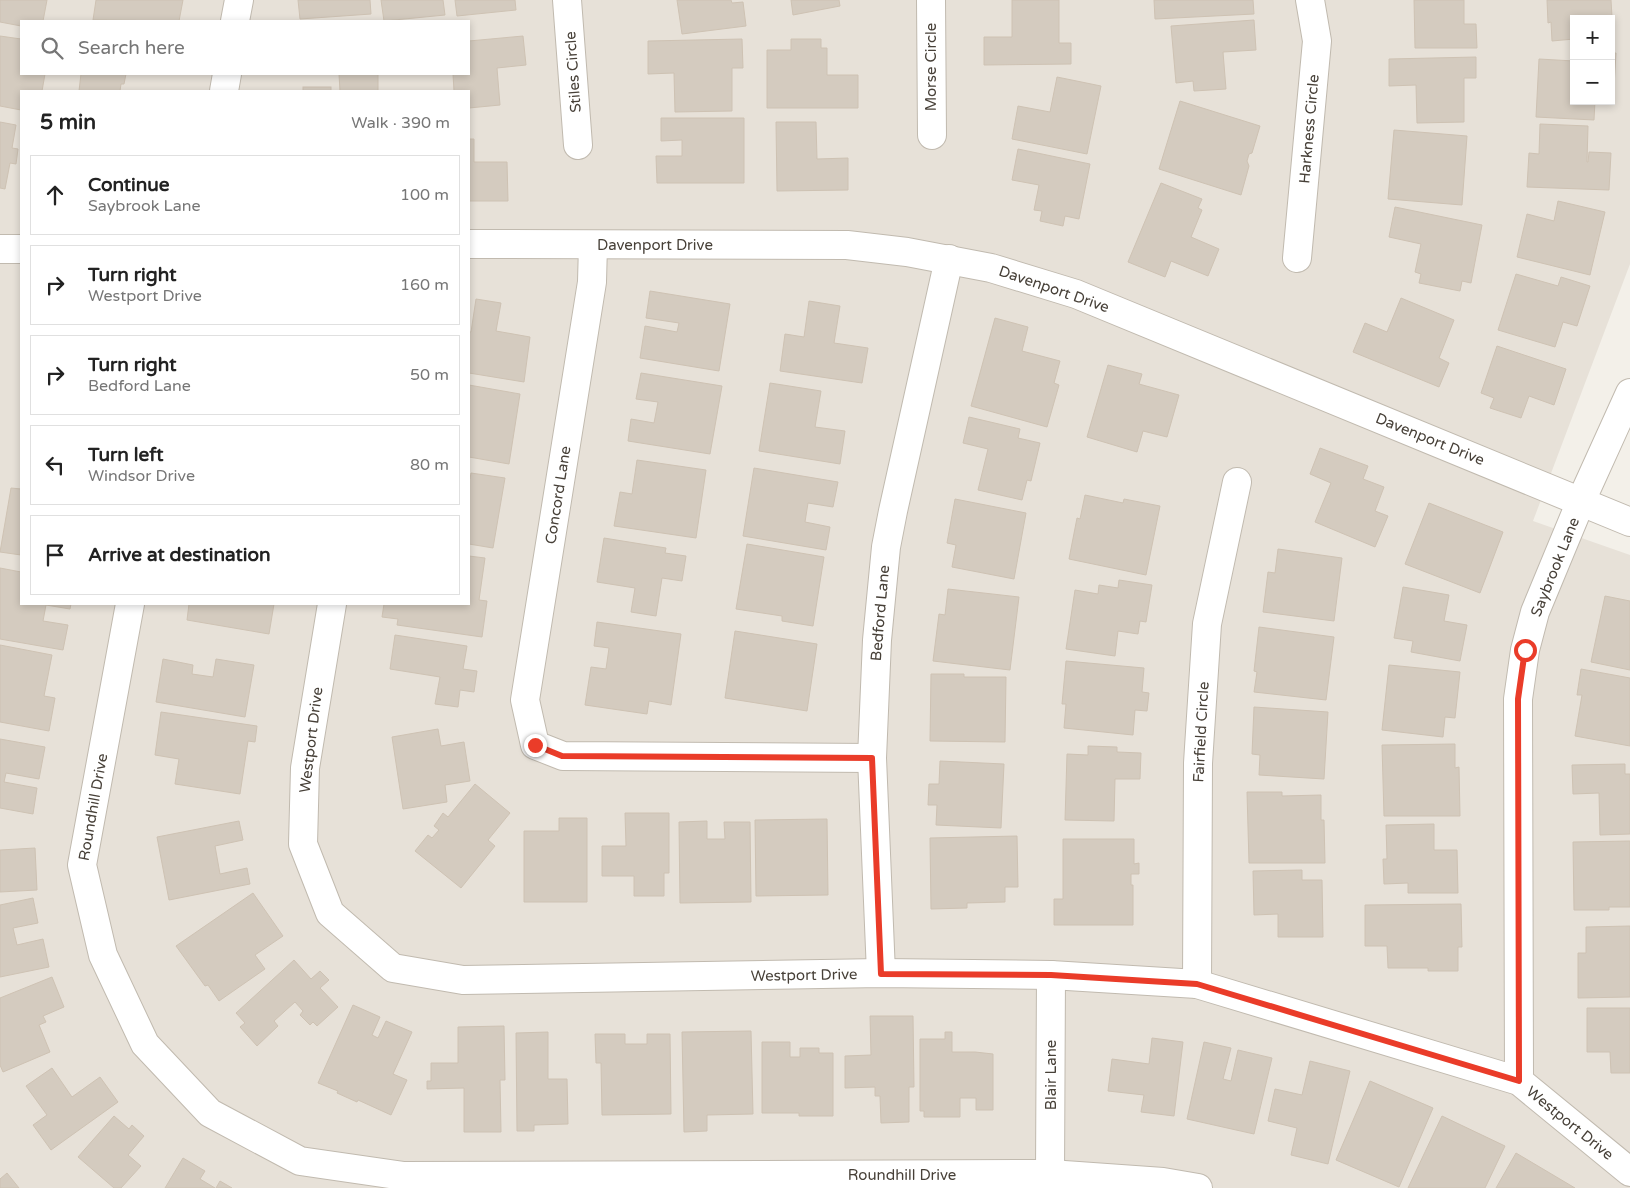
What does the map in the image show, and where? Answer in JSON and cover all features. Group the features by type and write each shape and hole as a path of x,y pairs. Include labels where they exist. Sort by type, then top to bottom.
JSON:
{"street":[{"path":"235,20 239,0"},
{"name":"Stiles Circle","path":"567,0 578,145"},
{"name":"Morse Circle","path":"931,0 932,135"},
{"name":"Harkness Circle","path":"1297,258 1317,41 1310,0"},
{"path":"224,90 227,75"},
{"name":"Davenport Drive","path":"470,244 847,245 907,252 991,268 1076,294 1630,522"},
{"name":"Concord Lane","path":"593,245 592,282 525,700 535,745 562,756 872,758"},
{"path":"0,249 20,249"},
{"name":"Bedford Lane","path":"881,974 872,758 876,640 886,547 892,512 949,259"},
{"name":"Saybrook Lane","path":"1519,1081 1518,699 1525,650 1535,612 1581,501 1630,393"},
{"name":"Fairfield Circle","path":"1197,984 1198,764 1207,633 1237,482"},
{"name":"Roundhill Drive","path":"130,605 82,865 103,955 146,1044 210,1113 300,1161 404,1176 866,1181 1050,1174 1163,1182 1198,1188"},
{"name":"Westport Drive","path":"332,605 305,768 303,844 330,913 394,968 463,980 881,974 1051,975 1197,984 1519,1081 1630,1172"},
{"name":"Blair Lane","path":"1050,1174 1051,975"}],"shaded area":[{"path":"0,0 1630,0 1630,264 1533,521 1630,555 1630,1188 0,1188"}],"building":[{"path":"0,0 47,0 43,20 20,20 20,26 0,22"},
{"path":"96,0 183,0 179,20 93,20"},
{"path":"298,0 370,0 371,14 300,19"},
{"path":"381,0 443,0 445,15 384,20"},
{"path":"455,0 515,0 516,10 457,16"},
{"path":"677,0 731,0 732,3 743,2 746,26 682,34"},
{"path":"791,0 839,0 840,6 793,15"},
{"path":"1012,0 1059,0 1059,43 1071,43 1071,64 984,65 984,37 1012,37"},
{"path":"1154,0 1253,0 1254,14 1155,19"},
{"path":"1414,0 1464,0 1464,24 1476,24 1477,48 1415,48"},
{"path":"1547,0 1611,0 1612,15 1570,15 1570,39 1552,41 1551,22 1548,23"},
{"path":"1254,20 1256,50 1223,52 1226,89 1194,91 1193,81 1176,83 1171,26"},
{"path":"0,36 20,39 20,75 45,75 42,90 20,90 20,110 0,106"},
{"path":"523,36 526,65 497,68 500,105 470,108 470,90 454,90 453,75 470,75 470,41"},
{"path":"742,39 743,68 732,68 732,111 675,112 674,73 648,74 648,41"},
{"path":"791,39 821,39 821,48 827,48 827,75 858,75 858,108 767,108 767,50 791,50"},
{"path":"1476,57 1476,78 1464,78 1464,122 1417,123 1416,85 1389,86 1389,59"},
{"path":"1539,59 1570,61 1570,105 1595,105 1594,120 1536,117"},
{"path":"81,75 126,75 120,90 79,90"},
{"path":"339,75 378,75 378,90 340,90"},
{"path":"1057,77 1101,86 1087,154 1012,139 1018,106 1050,112"},
{"path":"303,87 331,87 331,90 303,90"},
{"path":"1180,101 1260,126 1252,153 1249,154 1247,161 1249,166 1241,195 1159,169"},
{"path":"661,118 744,118 744,183 657,183 656,156 682,156 682,140 661,141"},
{"path":"0,122 16,125 12,148 18,149 16,164 10,163 5,189 0,188"},
{"path":"776,122 816,122 817,159 848,158 848,190 777,191"},
{"path":"1540,124 1588,126 1587,162 1589,152 1611,153 1609,190 1527,187 1529,153 1539,154"},
{"path":"1394,130 1467,136 1462,205 1388,199"},
{"path":"470,139 474,139 474,162 507,162 508,201 470,201"},
{"path":"1018,149 1090,164 1079,219 1065,216 1063,226 1040,221 1042,211 1034,210 1039,185 1012,180"},
{"path":"1161,183 1202,199 1198,208 1202,210 1191,237 1219,249 1208,276 1171,261 1165,277 1128,262"},
{"path":"1558,201 1605,212 1590,275 1517,257 1527,214 1554,221"},
{"path":"1395,207 1482,225 1471,283 1462,281 1460,291 1419,283 1421,274 1415,272 1421,244 1389,237"},
{"path":"1516,274 1558,286 1561,277 1590,286 1577,326 1563,322 1555,347 1498,330"},
{"path":"650,291 730,304 719,371 640,358 645,326 677,332 679,323 646,318"},
{"path":"1401,298 1454,320 1439,358 1449,363 1439,387 1353,352 1365,323 1387,332"},
{"path":"476,299 501,303 496,331 530,337 524,382 470,373 471,332"},
{"path":"809,301 840,306 834,343 868,348 862,383 780,371 785,334 804,337"},
{"path":"995,318 1028,327 1022,351 1060,361 1054,383 1059,385 1047,427 971,406"},
{"path":"1497,346 1566,369 1554,405 1529,396 1521,418 1490,408 1494,398 1481,393"},
{"path":"1108,365 1142,374 1139,384 1179,395 1167,437 1143,431 1137,452 1087,437"},
{"path":"641,373 722,386 710,454 628,441 631,419 654,423 658,402 636,399"},
{"path":"770,383 821,391 815,427 845,431 840,464 759,451"},
{"path":"470,385 520,394 509,464 470,457"},
{"path":"969,417 1020,429 1018,438 1040,443 1031,481 1027,480 1022,500 978,490 988,449 963,443"},
{"path":"1320,448 1368,466 1363,479 1384,487 1375,511 1388,516 1375,547 1315,522 1331,483 1310,474"},
{"path":"637,460 706,470 696,538 614,526 620,492 632,494"},
{"path":"754,468 838,482 833,507 808,503 805,522 830,527 826,550 743,536"},
{"path":"471,473 505,478 493,548 470,544"},
{"path":"11,488 20,489 20,555 0,552"},
{"path":"1085,495 1123,503 1124,499 1160,506 1146,575 1069,559 1077,518 1080,519"},
{"path":"955,499 1026,513 1014,579 952,567 956,545 947,543"},
{"path":"1429,503 1503,532 1480,593 1405,564"},
{"path":"604,538 666,548 665,553 686,556 682,581 662,578 656,616 631,612 635,588 597,582"},
{"path":"747,544 824,557 813,626 782,621 782,616 736,609"},
{"path":"1278,549 1342,558 1334,621 1263,612 1268,572 1275,573"},
{"path":"470,556 485,558 479,600 487,601 482,637 397,625 398,619 382,617 384,605 470,605"},
{"path":"0,568 20,572 20,605 46,605 43,621 68,625 63,650 0,639"},
{"path":"1119,580 1152,585 1146,622 1140,621 1138,634 1118,631 1115,656 1066,649 1075,590 1098,594 1099,585 1118,588"},
{"path":"1403,587 1449,595 1444,621 1467,625 1460,661 1411,652 1413,641 1394,638"},
{"path":"948,589 1019,597 1010,670 933,661 939,614 945,615"},
{"path":"1605,596 1630,601 1630,670 1591,662"},
{"path":"46,605 71,605 70,609"},
{"path":"189,605 274,605 269,634 187,620"},
{"path":"597,622 681,634 671,705 649,701 647,714 585,705 591,667 606,669 609,648 594,646"},
{"path":"1259,627 1334,637 1326,700 1254,692 1257,672 1254,671"},
{"path":"735,631 817,644 807,711 725,698"},
{"path":"395,635 467,646 463,669 477,671 474,692 460,690 458,707 435,704 440,677 390,669"},
{"path":"0,645 52,655 44,696 55,698 49,731 0,722"},
{"path":"163,659 193,665 192,674 213,677 216,659 254,665 245,717 156,702"},
{"path":"1066,661 1144,668 1142,692 1149,693 1147,711 1135,710 1133,735 1064,728 1066,704 1062,704"},
{"path":"1389,665 1460,672 1455,718 1445,717 1443,737 1382,730"},
{"path":"1581,669 1630,678 1630,746 1575,736 1582,695 1577,695"},
{"path":"931,674 964,674 964,677 1006,677 1005,742 930,741"},
{"path":"1254,707 1328,712 1324,779 1259,775 1260,755 1252,754"},
{"path":"161,712 257,726 255,742 248,741 240,794 175,784 179,759 155,755"},
{"path":"438,729 441,746 464,742 470,781 445,785 447,802 403,809 392,737"},
{"path":"0,739 45,747 39,779 6,773 4,782 37,788 33,814 0,808"},
{"path":"1455,744 1455,768 1459,767 1460,816 1384,816 1382,745"},
{"path":"1088,746 1117,747 1117,752 1141,753 1140,779 1115,779 1114,821 1065,820 1067,754 1088,755"},
{"path":"940,761 1004,764 1001,828 936,825 937,805 928,805 929,784 939,784"},
{"path":"1625,764 1625,774 1630,774 1630,834 1600,835 1599,793 1573,794 1572,765"},
{"path":"475,784 510,813 488,840 495,846 461,888 415,851 428,835 432,838 439,830 434,826 443,813 448,817"},
{"path":"1247,792 1282,792 1282,796 1321,795 1321,820 1324,820 1325,863 1249,863"},
{"path":"625,813 669,813 669,873 664,873 664,896 634,896 634,876 602,876 602,846 626,846"},
{"path":"559,818 587,818 587,902 524,902 524,831 559,831"},
{"path":"827,819 828,895 756,896 755,820"},
{"path":"239,821 243,840 215,846 220,874 247,868 250,884 169,900 157,837"},
{"path":"707,821 707,839 725,839 724,822 750,822 751,902 680,903 679,822"},
{"path":"1434,824 1434,850 1457,850 1458,893 1408,893 1408,883 1384,884 1383,859 1387,859 1386,825"},
{"path":"1017,836 1018,887 1005,887 1005,902 967,903 967,908 931,909 930,838"},
{"path":"1063,839 1134,839 1134,864 1139,863 1139,874 1131,874 1131,885 1133,885 1133,925 1054,925 1054,899 1063,899"},
{"path":"1630,841 1630,907 1609,907 1609,910 1574,910 1573,842"},
{"path":"35,848 37,890 0,892 0,850"},
{"path":"1302,870 1302,880 1322,880 1323,937 1278,937 1278,914 1254,915 1253,871"},
{"path":"253,893 283,936 255,955 265,969 219,1001 208,985 205,986 176,946"},
{"path":"33,898 38,923 13,928 17,945 43,939 49,967 0,977 0,905"},
{"path":"1461,904 1462,947 1458,947 1458,971 1428,971 1428,968 1388,968 1387,946 1365,946 1365,905"},
{"path":"1630,926 1630,997 1578,998 1578,953 1586,953 1586,927"},
{"path":"294,960 311,979 320,971 329,980 320,988 338,1007 317,1026 313,1022 310,1025 300,1015 303,1011 295,1002 274,1021 278,1026 257,1046 240,1027 245,1023 236,1013"},
{"path":"52,977 64,1007 43,1016 46,1022 39,1025 50,1052 3,1072 0,1065 0,998"},
{"path":"353,1005 380,1017 372,1035 378,1038 386,1021 412,1032 393,1074 407,1080 391,1115 358,1100 357,1102 337,1093 338,1091 318,1083"},
{"path":"1587,1008 1630,1008 1630,1073 1611,1073 1610,1052 1587,1052"},
{"path":"870,1016 913,1016 914,1087 909,1087 909,1122 881,1123 880,1096 875,1096 875,1087 845,1088 845,1056 871,1055"},
{"path":"504,1026 505,1080 500,1080 501,1132 464,1132 464,1088 427,1089 427,1081 431,1081 431,1063 458,1063 458,1027"},
{"path":"751,1031 753,1114 707,1115 707,1131 684,1132 682,1032"},
{"path":"548,1032 548,1079 567,1079 568,1124 534,1125 534,1131 517,1131 516,1033"},
{"path":"945,1032 952,1032 952,1052 993,1054 993,1110 976,1110 976,1098 960,1098 960,1117 924,1117 924,1111 920,1111 920,1039 945,1039"},
{"path":"595,1034 625,1034 625,1044 647,1044 647,1034 670,1034 671,1114 602,1115 601,1063 596,1063"},
{"path":"1152,1038 1183,1042 1174,1116 1141,1112 1144,1095 1108,1091 1112,1059 1149,1064"},
{"path":"762,1042 790,1042 790,1057 800,1057 800,1048 819,1048 819,1053 833,1053 833,1116 799,1116 799,1113 762,1113"},
{"path":"1204,1042 1231,1048 1223,1079 1231,1081 1238,1050 1272,1058 1254,1134 1187,1119"},
{"path":"1310,1061 1350,1071 1328,1164 1291,1155 1297,1128 1268,1121 1275,1089 1302,1095"},
{"path":"52,1068 72,1097 100,1077 118,1102 51,1150 33,1125 47,1115 26,1086"},
{"path":"1370,1081 1433,1108 1399,1187 1336,1160"},
{"path":"114,1116 129,1129 132,1125 144,1136 128,1155 141,1166 121,1188 114,1188 78,1157"},
{"path":"1442,1116 1505,1146 1485,1188 1408,1188"},
{"path":"1516,1153 1575,1188 1496,1188"},
{"path":"183,1158 205,1171 200,1179 215,1188 165,1188"},
{"path":"7,1173 19,1188 0,1188 0,1179"},
{"path":"220,1181 232,1188 216,1188"}],"route":[{"path":"535,745 562,756 872,758 881,974 1051,975 1197,984 1519,1081 1518,699 1525,650"}]}
